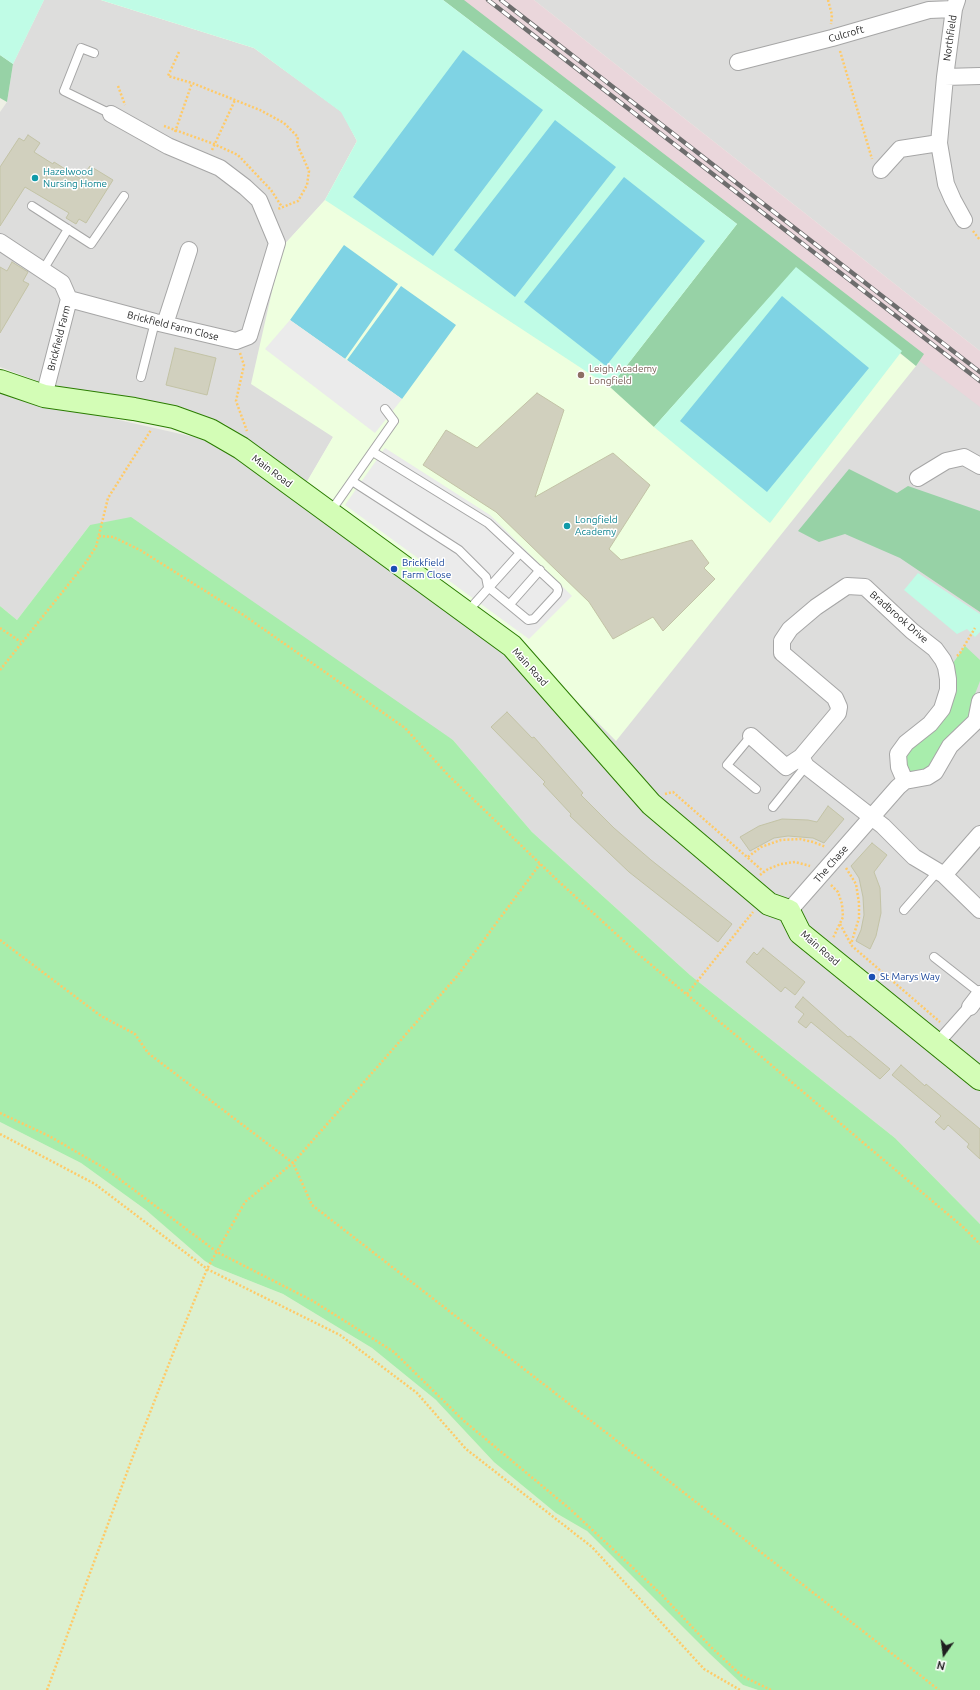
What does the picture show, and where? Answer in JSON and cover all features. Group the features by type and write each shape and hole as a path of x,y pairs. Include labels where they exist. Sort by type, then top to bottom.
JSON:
{"main road":[{"name":"Main Road","path":"0,381 44,396 134,409 174,417 210,430 252,456 329,514 467,612 512,646 651,804 769,904 789,911 800,933 943,1037 980,1079"}],"street":[{"name":"Culcroft","path":"738,62 956,4"},
{"name":"Northfield","path":"956,4 945,77 939,143 946,184 964,220"},
{"name":"Northfield","path":"945,77 980,76"},
{"path":"111,114 168,146 220,168 259,200 277,243 249,336 236,341"},
{"path":"881,170 900,149 939,143"},
{"name":"Brickfield Farm","path":"0,242 62,283 69,299 44,396"},
{"path":"160,323 189,250"},
{"name":"Brickfield Farm Close","path":"69,299 236,341"},
{"path":"918,478 946,461 964,457 980,466"},
{"name":"Bradbrook Drive","path":"803,762 838,713 839,707 835,698 782,652 782,641 790,629 816,607 847,586 865,587 912,631 935,649 946,667 948,690 942,709 930,724 906,743 898,754 898,767 905,781"},
{"path":"905,781 929,776 935,772 950,746 976,721 980,700"},
{"path":"751,736 786,767 803,762 892,834 914,857 941,873 980,910"},
{"name":"The Chase","path":"789,911 895,789 905,781"},
{"path":"941,873 980,834"},
{"path":"943,1037 977,998"}],"lane":[{"path":"94,53 80,48 64,91 111,114"},
{"path":"32,206 91,244 124,196"},
{"path":"43,270 68,229"},
{"path":"141,377 160,323"},
{"path":"329,514 394,421 384,409"},
{"path":"352,481 459,550 486,577 488,587 528,620 531,620 557,594 557,587 488,523 373,452"},
{"path":"467,612 520,553"},
{"path":"510,604 540,570"},
{"path":"751,736 727,765 756,789"},
{"path":"773,807 803,762"},
{"path":"904,910 941,873"},
{"path":"934,957 977,998"}],"path":[{"path":"828,0 832,15 830,31 834,37 873,161 881,170"},
{"path":"178,52 168,76 192,83 260,110 284,123 298,137 297,144 309,171 307,185 298,201 266,215"},
{"path":"168,146 176,130 192,83"},
{"path":"207,162 235,100"},
{"path":"236,341 244,365 236,401 252,444 252,456"},
{"path":"0,670 84,565 96,547 108,498 161,414"},
{"path":"99,536 112,537 140,550 242,614 405,728 450,776 540,864 637,953 951,1217 980,1244"},
{"path":"0,628 22,642"},
{"path":"946,667 960,653 975,628"},
{"path":"645,797 673,792 764,872"},
{"path":"748,857 761,847 781,840 800,839 813,842 827,848"},
{"path":"823,852 832,842"},
{"path":"811,867 815,862"},
{"path":"841,874 850,862"},
{"path":"46,1690 133,1456 207,1269 245,1202 292,1163 458,975 540,864"},
{"path":"846,868 856,884 859,903 859,918 851,944"},
{"path":"831,885 836,879"},
{"path":"687,994 764,899"},
{"path":"840,924 851,944 943,1037"},
{"path":"0,940 101,1016 135,1034 148,1052 292,1163 312,1205 939,1690"},
{"path":"0,1113 49,1136 106,1169 217,1252 313,1301 394,1352 464,1421 581,1519 661,1594 711,1647 742,1676 771,1690"},
{"path":"0,1134 95,1184 207,1269 340,1335 417,1393 466,1450 592,1547 704,1668 740,1690"}],"shaded area":[{"path":"0,0 44,0 13,64 0,55"},
{"path":"44,0 101,0 254,48 342,112 357,141 325,200 282,247 333,437 305,485 225,424 188,413 64,391 0,367 0,112 7,102 13,64"},
{"name":"Leigh Academy Longfield","path":"101,0 440,0 916,366 616,741 502,626 305,485 333,437 251,384 282,247 325,200 357,141 342,112 254,48"},
{"path":"101,0 443,0 737,224 610,387 325,200 357,141 341,112 254,48"},
{"path":"459,0 534,0 980,351 980,407 796,267"},
{"path":"534,0 980,0 980,351"},
{"path":"463,50 543,110 433,256 353,197"},
{"path":"555,120 616,167 515,297 454,250"},
{"path":"624,177 705,241 606,366 524,302"},
{"path":"344,245 398,284 345,359 290,320"},
{"path":"796,267 902,351 770,523 654,427"},
{"path":"401,286 456,325 402,399 347,360"},
{"path":"782,296 869,368 767,492 680,421"},
{"path":"290,320 402,399 375,433 265,349"},
{"path":"924,354 980,397 980,1224 895,1138 690,975 532,832 453,740 90,525 17,620 0,606 0,393 216,442 487,634 916,366"},
{"path":"385,448 490,515 572,596 529,639 345,505"},
{"path":"918,573 980,614 980,632 975,637 967,629 957,634 904,590"},
{"path":"0,1122 81,1163 146,1210 215,1267 283,1294 372,1348 436,1400 587,1531 743,1685 758,1690 0,1690"}],"green space":[{"path":"443,0 464,0 924,354 916,366 796,268 654,427 610,387 737,224"},
{"path":"0,55 13,64 7,102 0,98"},
{"path":"849,469 897,493 908,486 980,511 980,612 900,558 845,534 819,542 798,531"},
{"path":"131,517 453,740 532,832 690,975 895,1138 980,1224 980,1690 758,1690 743,1685 587,1531 556,1513 494,1462 436,1400 372,1348 283,1294 215,1267 205,1261 146,1210 81,1163 0,1122 0,606 17,620 90,525"},
{"path":"965,646 980,660 980,681 975,694 974,710 932,768 911,773 901,762 902,757 923,735 953,663"}],"building":[{"name":"Hazelwood Nursing Home","path":"28,135 40,143 34,152 53,164 54,162 81,179 90,166 113,180 86,223 79,219 76,224 66,218 69,213 25,187 0,226 0,167 19,138 24,141"},
{"path":"12,262 28,272 23,281 29,284 0,333 0,267 7,271"},
{"path":"175,348 216,358 207,395 166,385"},
{"name":"Longfield Academy","path":"537,393 564,410 535,497 613,453 650,485 609,549 621,560 692,540 709,563 704,568 715,579 663,631 653,617 613,639 589,602 496,512 423,465 446,430 477,448"},
{"path":"507,712 532,738 534,737 583,793 581,795 614,828 651,860 732,924 718,942 629,872 570,816 571,814 543,784 545,782 491,727"},
{"path":"828,806 844,819 824,843 813,838 788,836 774,838 750,851 740,837 759,826 782,819 808,820 817,822"},
{"path":"872,843 887,855 874,872 880,888 881,913 876,936 870,949 856,941 861,930 864,915 863,897 859,878 851,866"},
{"path":"763,948 805,982 795,995 785,987 781,992 746,962 754,952 757,955"},
{"path":"803,997 848,1037 850,1036 890,1069 880,1079 811,1022 806,1028 798,1022 804,1014 795,1007"},
{"path":"901,1065 925,1086 926,1084 980,1129 980,1159 967,1147 969,1144 948,1125 944,1130 935,1122 941,1116 892,1075"}],"railway":[{"path":"488,0 980,381"},
{"path":"501,0 980,372"}],"place":[{"name":"Hazelwood Nursing Home","path":"35,178"},
{"name":"Leigh Academy Longfield","path":"581,375"},
{"name":"Longfield Academy","path":"567,526"},
{"name":"Brickfield Farm Close","path":"394,569"},
{"name":"St Marys Way","path":"872,977"}]}
